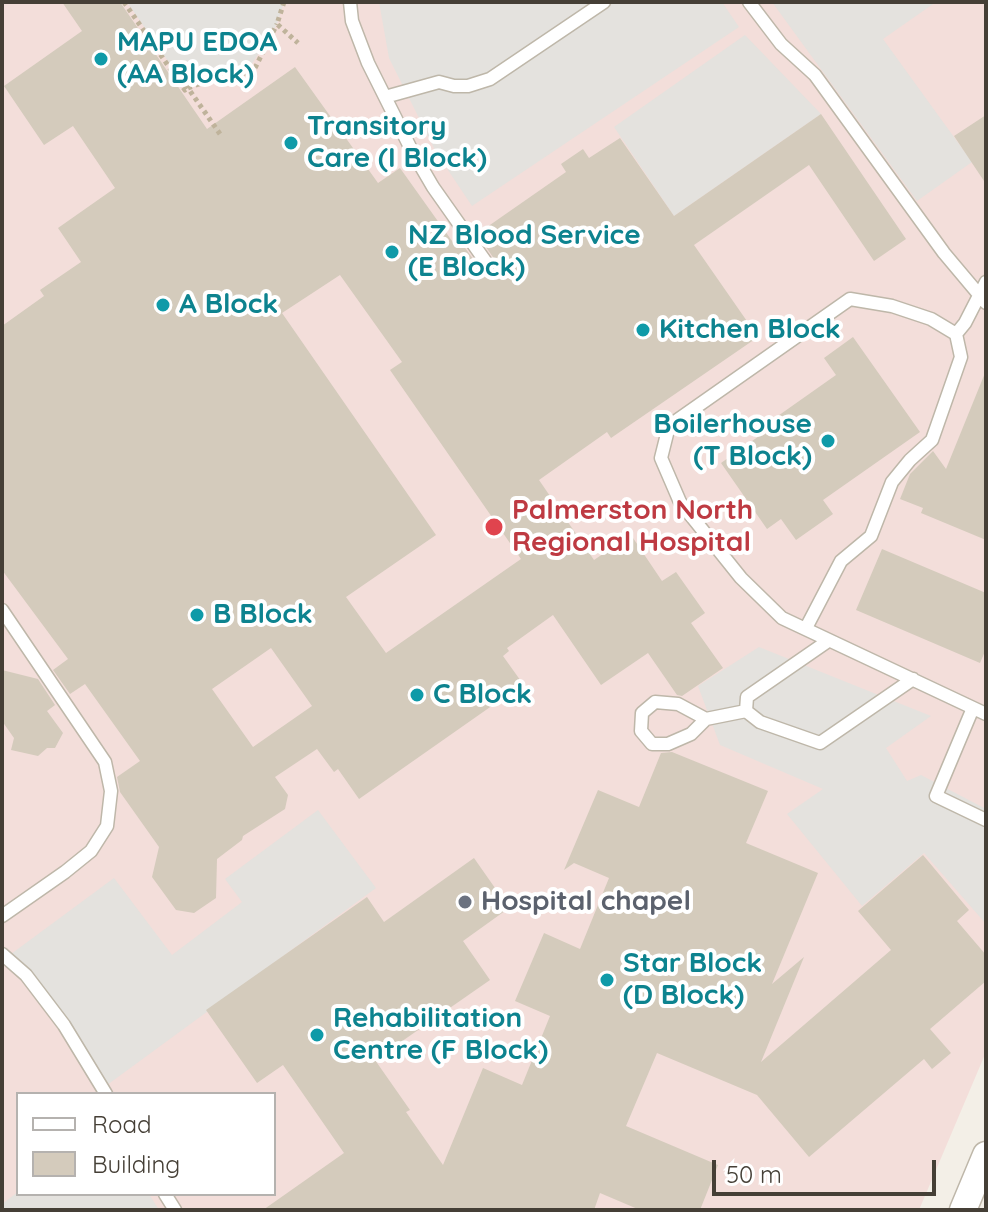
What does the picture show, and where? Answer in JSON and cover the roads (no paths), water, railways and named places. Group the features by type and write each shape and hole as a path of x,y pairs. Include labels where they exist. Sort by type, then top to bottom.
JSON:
{"street":[{"path":"963,1210 986,1155"}],"lane":[{"path":"350,2 352,21 385,97 433,187 488,265"},
{"path":"385,97 439,82 468,86 490,79 604,2"},
{"path":"749,2 769,30 815,75 845,113 944,253 982,300"},
{"path":"956,334 982,300 986,282"},
{"path":"806,628 841,561 871,536 892,482 932,440 961,357 956,334 931,319 892,306 850,299 669,426 661,458 680,502 741,578 782,618 980,711 936,796 986,820"},
{"path":"2,610 105,762 111,791 107,826 91,851 2,916"},
{"path":"746,711 747,697 828,641"},
{"path":"706,719 678,704 655,702 642,713 641,731 652,744 668,744 691,734 706,719 746,711 760,722 820,743 913,679"},
{"path":"2,954 26,975 64,1025 105,1092"}],"place":[{"name":"MAPU EDOA (AA Block)","path":"101,59"},
{"name":"Transitory Care (I Block)","path":"291,143"},
{"name":"NZ Blood Service (E Block)","path":"392,252"},
{"name":"A Block","path":"163,305"},
{"name":"Kitchen Block","path":"643,330"},
{"name":"Boilerhouse (T Block)","path":"828,441"},
{"name":"Palmerston North Regional Hospital","path":"494,527"},
{"name":"B Block","path":"197,615"},
{"name":"C Block","path":"417,695"},
{"name":"Hospital chapel","path":"465,902"},
{"name":"Star Block (D Block)","path":"607,980"},
{"name":"Rehabilitation Centre (F Block)","path":"317,1035"}]}
